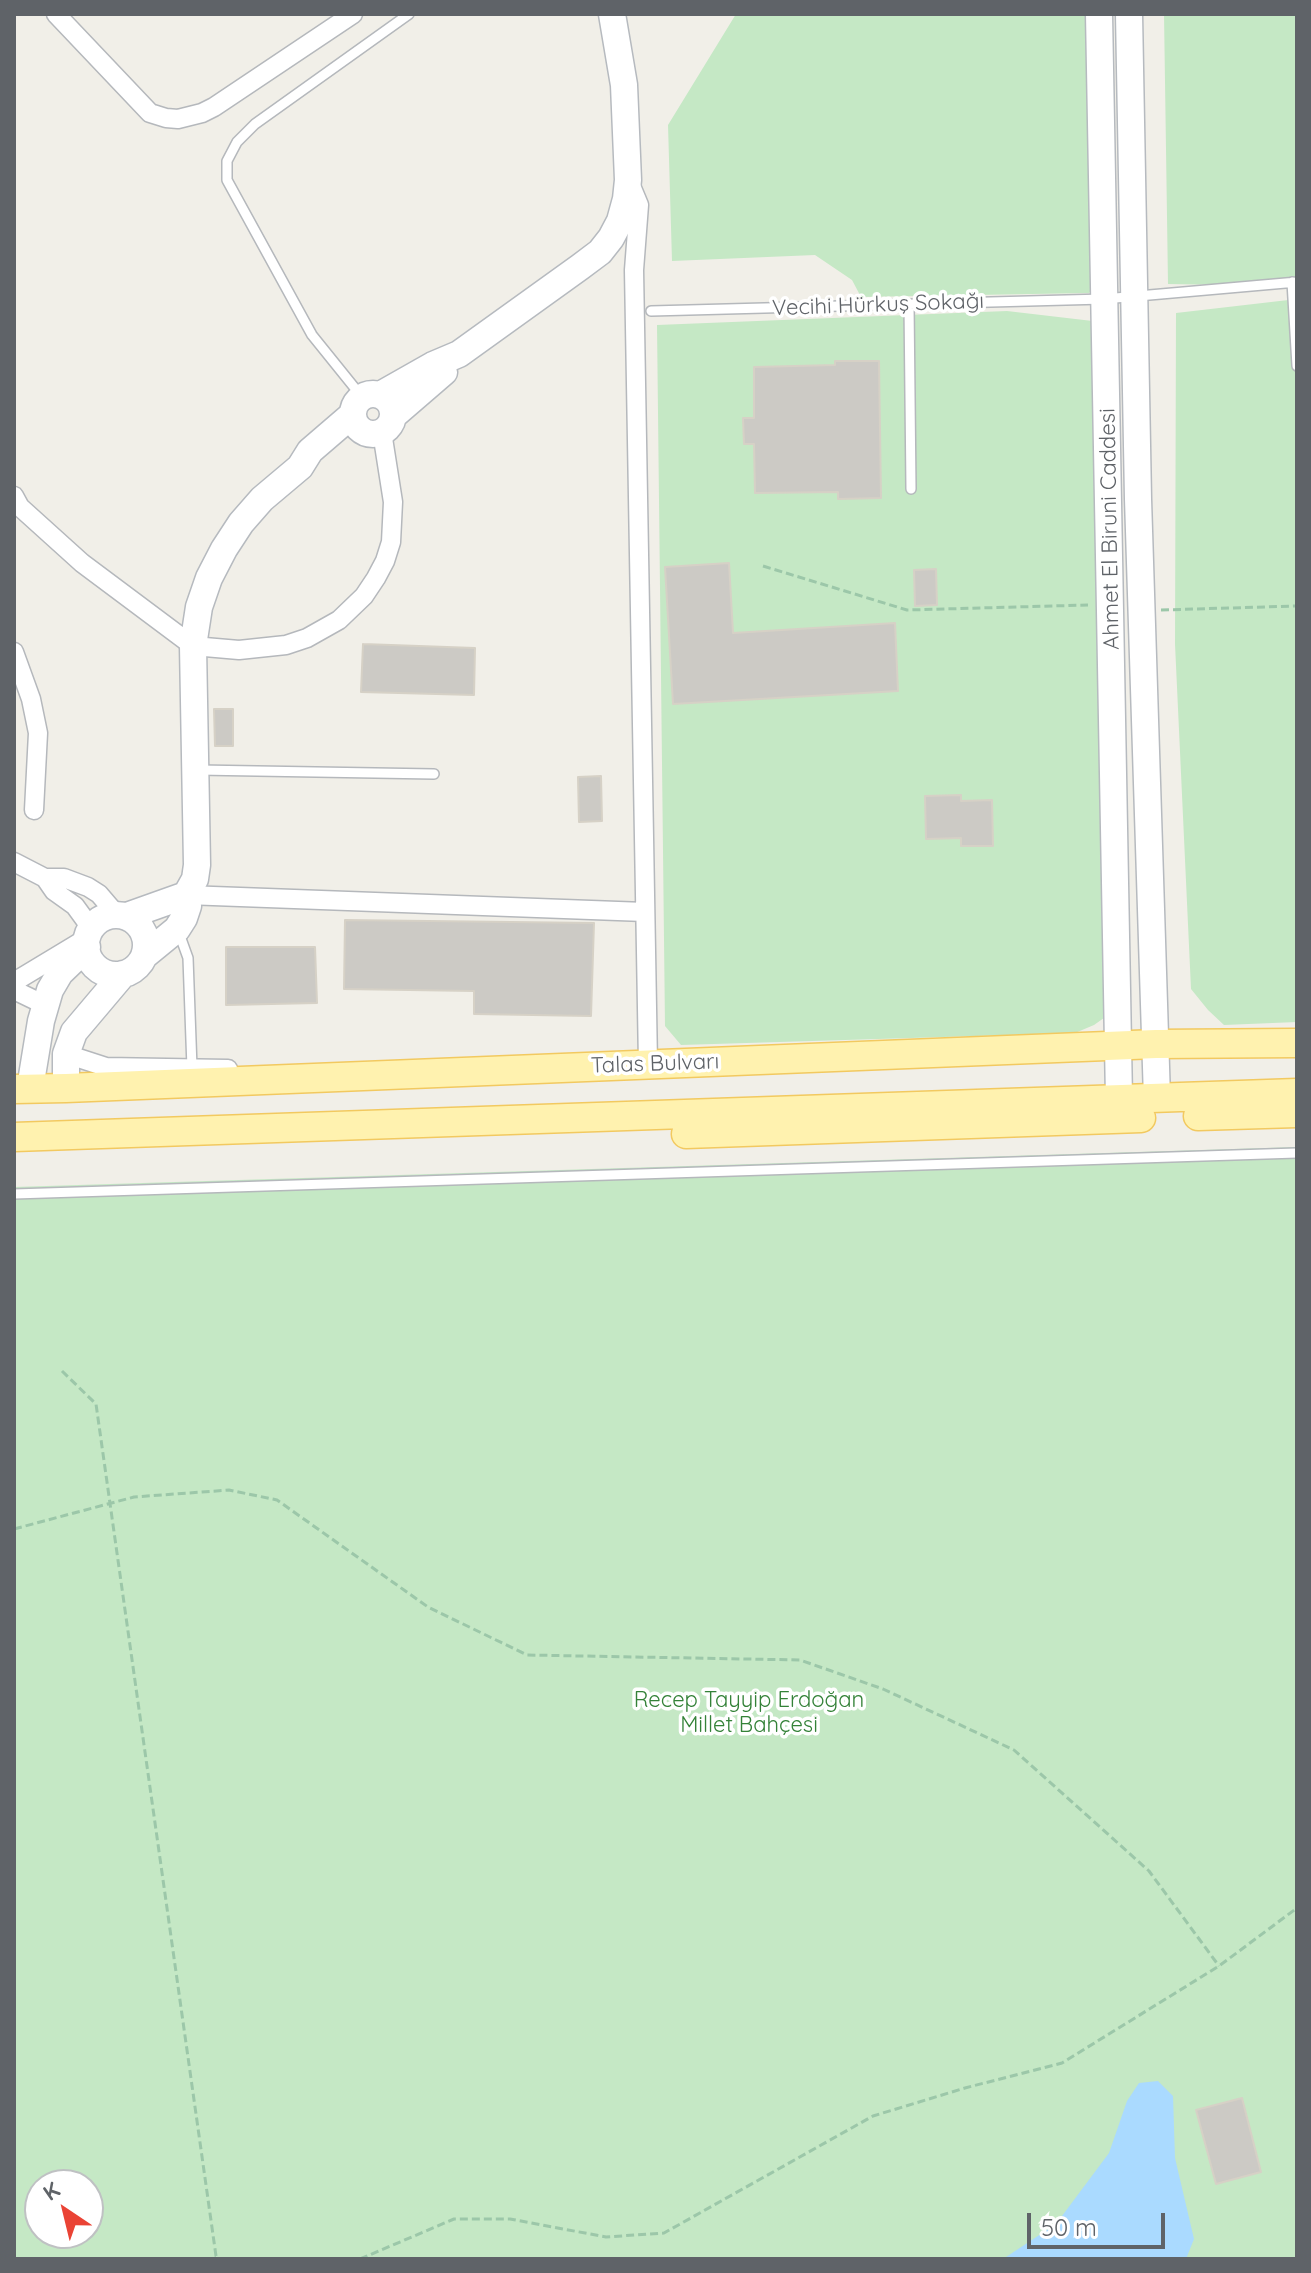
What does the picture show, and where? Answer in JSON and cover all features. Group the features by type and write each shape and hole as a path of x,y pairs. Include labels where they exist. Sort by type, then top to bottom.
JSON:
{"main road":[{"name":"Talas Bulvarı","path":"22,1089 1119,1045 1297,1043"},
{"path":"14,1137 1297,1093"},
{"path":"14,1156 1297,1113"}],"street":[{"path":"56,14 150,113 178,119 214,107 353,14"},
{"path":"66,1088 66,1054 80,1024 123,974 139,964 144,956 177,929 188,906 186,895 195,879 197,865 193,646 199,607 209,578 241,523 262,499 300,467 318,460 372,414 439,377 459,354 600,252 620,221 628,180 624,85 612,14"},
{"name":"Ahmet El Biruni Caddesi","path":"1099,14 1119,1099"},
{"name":"Ahmet El Biruni Caddesi","path":"1129,14 1136,414 1157,1098"},
{"path":"628,180 639,205 634,270 648,1064"},
{"path":"1108,414 1116,401 1122,399 1133,406 1136,414"},
{"path":"14,496 20,507 82,563 193,646 239,650 286,645 323,631 346,614 364,596 385,561 394,521 393,502 372,414"},
{"path":"14,652 31,699 38,733 34,810"},
{"path":"14,862 45,878 64,878 99,894 122,916 135,921 142,929 146,947 144,956"},
{"path":"45,878 54,891 75,906 89,938 89,957 95,966 103,972 123,974"},
{"path":"22,1089 50,990 99,921 186,895 645,912"},
{"path":"14,982 89,938"},
{"path":"14,990 45,1005"},
{"path":"66,1054 106,1067 350,1076"}],"lane":[{"path":"372,414 312,335 227,180 227,161 237,142 255,124 409,14"},
{"path":"1133,297 1294,282 1297,366"},
{"name":"Vecihi Hürkuş Sokağı","path":"651,311 1133,297"},
{"path":"909,304 911,489"},
{"path":"194,770 434,774"},
{"path":"177,929 188,958 192,1068"},
{"path":"14,1194 1297,1153"}],"path":[{"path":"763,566 907,610 1111,604"},
{"path":"1142,610 1297,606"},
{"path":"62,1371 96,1404 216,2256 219,2259"},
{"path":"14,1529 134,1497 229,1490 277,1500 428,1607 527,1655 800,1660 883,1689 1014,1750 1149,1871 1219,1966"},
{"path":"360,2259 454,2219 510,2219 606,2237 664,2233 873,2116 1062,2063 1219,1966 1297,1908"}],"green space":[{"path":"736,14 1107,14 1109,276 1089,293 861,297 852,280 815,255 672,261 668,125"},
{"path":"1164,14 1297,14 1297,280 1227,285 1168,284"},
{"path":"1297,299 1297,1022 1224,1025 1191,989 1175,644 1176,313"},
{"path":"1007,311 1101,322 1111,1013 1075,1033 681,1045 665,1026 657,325"},
{"name":"Recep Tayyip Erdoğan Millet Bahçesi","path":"1297,1147 1297,2259 14,2259 14,1187"}],"water":[{"path":"1158,2081 1173,2096 1175,2158 1194,2239 1186,2259 1003,2259 1056,2224 1109,2153 1127,2101 1139,2083"}],"building":[{"path":"835,361 879,361 881,498 838,499 838,492 755,493 754,444 744,444 743,418 754,418 754,367 835,365"},
{"path":"729,563 733,633 895,623 898,691 673,704 665,567"},
{"path":"936,569 937,605 915,606 914,570"},
{"path":"363,644 475,648 474,695 361,692"},
{"path":"214,709 233,709 233,746 215,746"},
{"path":"601,776 602,821 579,822 578,777"},
{"path":"961,795 961,801 992,800 993,846 961,846 961,838 926,839 925,796"},
{"path":"345,920 594,923 591,1016 474,1014 474,991 344,989"},
{"path":"226,947 315,947 317,1003 226,1005"},
{"path":"1242,2098 1261,2172 1216,2184 1196,2110"}]}
